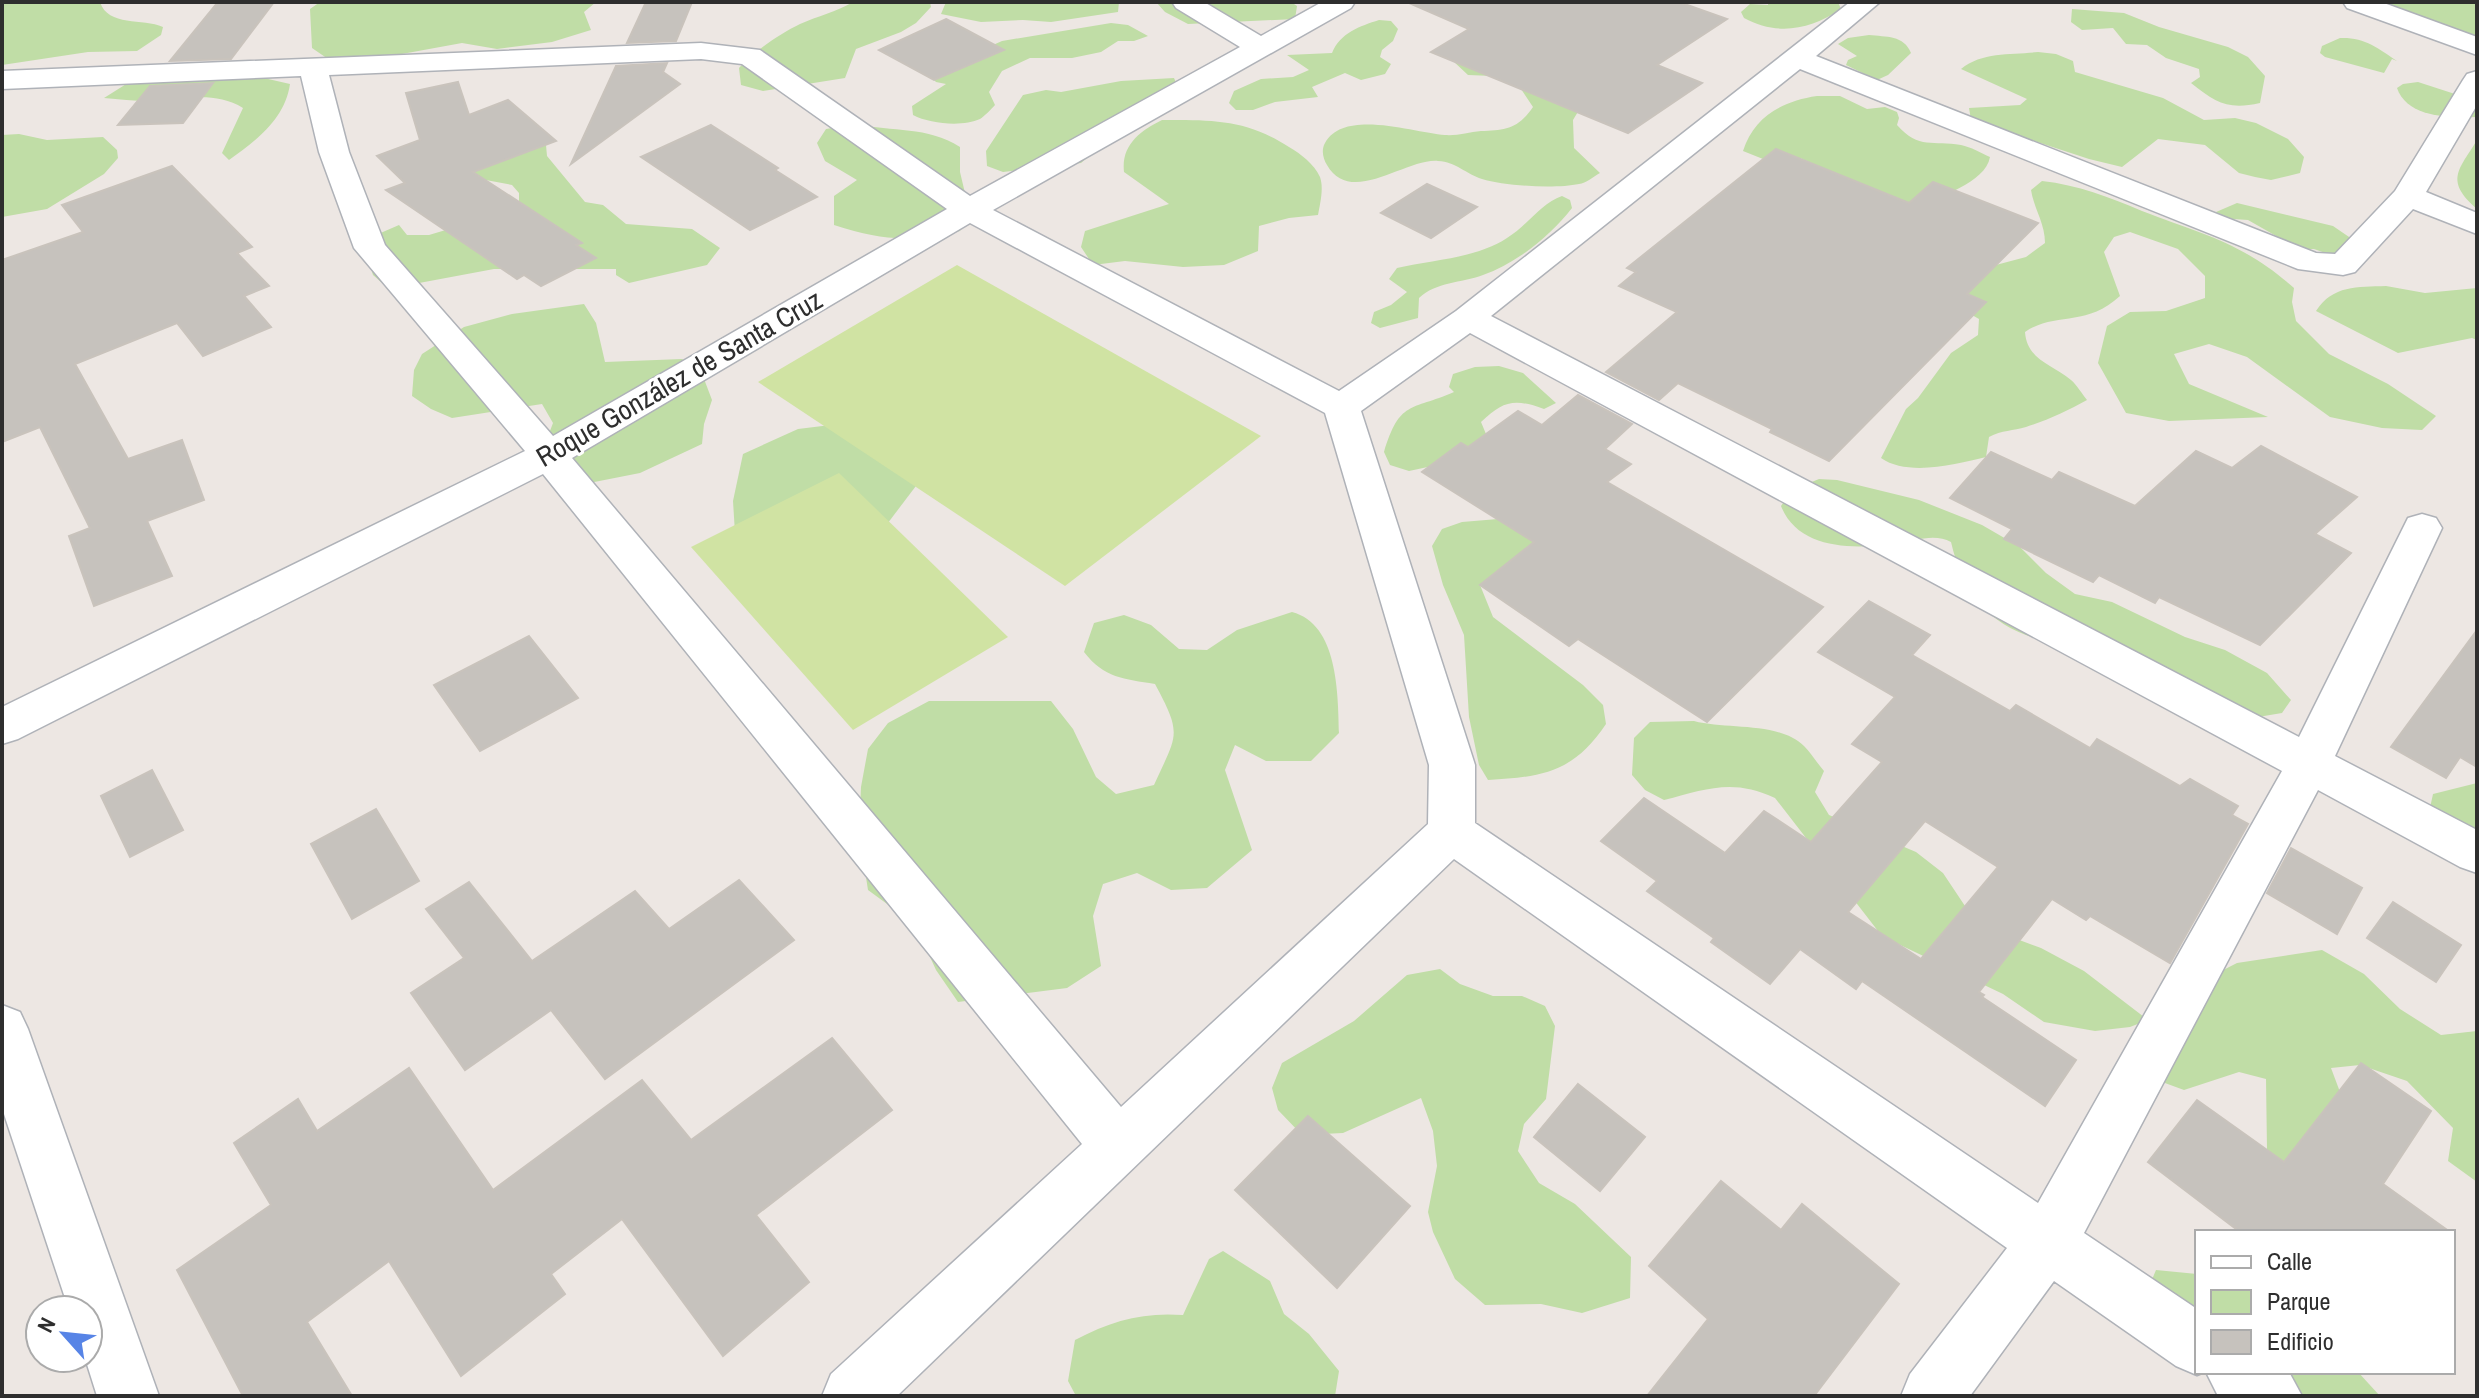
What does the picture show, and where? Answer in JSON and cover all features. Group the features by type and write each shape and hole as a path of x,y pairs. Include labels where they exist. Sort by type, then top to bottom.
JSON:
{"street":[{"path":"1185,2 1259,47"},
{"name":"Roque González de Santa Cruz","path":"2,727 549,455 969,210 1342,2"},
{"path":"1341,407 1468,318 1867,2"},
{"path":"2356,2 2477,47"},
{"path":"2,80 701,51 750,56 969,210 1341,407 1452,765 1451,832 853,1396"},
{"path":"1796,58 2310,262 2343,265 2408,196 2477,80"},
{"path":"313,68 334,152 370,248 549,455 1118,1146"},
{"path":"2408,196 2477,224"},
{"path":"1468,318 2477,853"},
{"path":"1932,1396 2048,1242 2309,764 2422,528"},
{"path":"1451,832 2195,1344"},
{"path":"2,1029 128,1396"},
{"path":"2239,1374 2271,1396"}],"green space":[{"path":"2,2 100,2 104,10 118,19 163,27 161,35 137,51 88,52 2,65"},
{"path":"320,2 596,2 584,12 591,30 552,42 497,49 462,43 369,60 331,61 312,48 310,9"},
{"path":"853,2 930,2 931,7 916,23 901,32 856,49 845,78 763,91 741,85 739,68 759,49 800,24"},
{"path":"946,2 1119,2 1118,12 1051,22 981,22 941,14"},
{"path":"1156,2 1291,2 1297,6 1295,19 1188,24 1165,12"},
{"path":"1768,2 1838,2 1841,9 1817,22 1793,28 1769,27 1744,18 1741,12 1750,4 1768,5"},
{"path":"2370,2 2477,2 2477,36 2445,40 2419,34"},
{"path":"2072,9 2124,13 2159,27 2228,47 2248,57 2265,76 2260,103 2239,106 2215,100 2191,83 2200,77 2199,69 2166,58 2147,45 2126,44 2113,28 2082,30 2071,22"},
{"path":"1379,20 1391,21 1398,29 1393,41 1382,50 1380,57 1391,64 1385,74 1361,80 1345,73 1312,87 1318,97 1275,102 1253,110 1236,110 1229,103 1234,91 1261,79 1293,77 1309,70 1287,55 1332,53 1345,35"},
{"path":"1111,23 1128,25 1148,36 1134,41 1118,41 1101,52 1072,58 1030,58 1002,71 989,92 995,105 982,118 965,123 946,123 913,115 912,106 946,84 936,82 928,74 1002,41"},
{"path":"1869,35 1899,40 1911,53 1888,75 1877,80 1846,65 1848,60 1857,56 1838,44 1848,38"},
{"path":"2340,38 2364,41 2397,61 2392,59 2384,73 2320,53 2322,46"},
{"path":"1478,50 1521,62 1557,64 1578,70 1575,84 1568,90 1579,110 1573,120 1574,148 1600,173 1579,184 1530,186 1482,179 1438,161 1411,166 1380,178 1350,182 1337,177 1327,165 1323,154 1325,143 1334,133 1348,127 1381,125 1450,135 1504,129 1522,120 1533,107 1517,83 1493,76 1468,75 1452,60 1458,55"},
{"path":"2038,52 2056,54 2073,61 2075,72 2163,98 2204,120 2235,118 2256,123 2288,139 2304,157 2300,173 2271,180 2255,177 2239,173 2205,145 2158,139 2122,167 1971,120 1969,108 2020,105 2027,99 1961,69 1988,57"},
{"path":"233,71 290,84 282,108 268,128 229,160 222,153 243,108 232,102 209,98 149,101 104,98 131,81"},
{"path":"1174,78 1180,92 1109,139 1081,163 1003,172 987,166 986,151 1023,95 1046,90 1061,92 1121,81"},
{"path":"2418,82 2458,95 2477,107 2476,117 2431,114 2410,105 2397,88"},
{"path":"1817,96 1840,96 1867,109 1885,107 1897,112 1897,125 1912,138 1961,145 1990,157 1979,175 1970,182 1917,210 1800,158 1763,159 1743,151 1754,128 1771,112"},
{"path":"1162,120 1213,121 1243,126 1289,147 1307,160 1320,177 1322,191 1318,215 1259,226 1258,251 1224,265 1183,267 1125,261 1093,265 1081,247 1085,231 1169,204 1124,172 1126,154 1134,140"},
{"path":"856,124 922,133 948,140 960,147 960,172 969,210 960,231 896,238 834,225 834,196 857,180 825,161 817,143 826,129"},
{"path":"19,134 47,140 103,137 117,150 118,158 104,174 47,209 2,217 2,135"},
{"path":"2477,140 2477,209 2461,190 2458,175"},
{"path":"528,141 546,145 547,156 585,202 603,205 626,224 692,229 720,248 707,265 629,283 616,275 616,269 494,269 403,286 381,282 373,275 368,259 369,238 399,225 407,235 429,235 519,208 519,193 512,185 475,178 467,164"},
{"path":"2042,181 2105,196 2222,241 2257,260 2294,288 2292,302 2296,321 2329,354 2388,384 2436,416 2422,430 2382,428 2330,417 2247,357 2209,344 2174,354 2189,384 2268,417 2169,421 2126,413 2098,363 2107,326 2130,312 2166,311 2205,298 2205,276 2178,249 2130,232 2114,237 2104,252 2120,296 2095,312 2048,322 2025,332 2035,355 2071,380 2087,400 2042,421 1989,437 1986,457 1918,468 1892,464 1881,458 1906,409 1918,398 1951,353 1978,335 1979,319 1951,303 1977,270 2026,257 2045,243 2031,190"},
{"path":"1562,196 1570,200 1572,208 1554,229 1520,256 1496,270 1426,293 1419,298 1418,318 1380,328 1371,323 1374,312 1391,305 1407,292 1389,279 1397,268 1468,254 1495,245"},
{"path":"2237,203 2333,226 2352,239 2334,256 2314,249 2299,249 2248,220 2219,218 2216,212"},
{"path":"957,265 1261,436 1065,586 758,382"},
{"path":"2386,286 2425,293 2477,288 2477,340 2472,338 2398,353 2316,311 2330,296 2346,289"},
{"path":"584,304 596,323 605,362 682,359 701,371 712,400 704,424 702,444 640,473 574,486 534,473 553,423 542,404 452,418 412,396 414,370 422,354 464,327 512,314"},
{"path":"1499,366 1523,373 1556,403 1544,409 1517,403 1496,410 1481,422 1486,434 1470,458 1409,471 1390,465 1384,452 1402,415 1454,392 1449,387 1453,374 1475,367"},
{"path":"847,423 922,478 875,540 735,533 733,501 743,454 798,429"},
{"path":"839,473 1008,637 853,730 691,547"},
{"path":"1819,479 1837,480 1919,500 1982,525 2020,547 2046,573 2075,594 2112,602 2185,637 2225,650 2267,673 2291,700 2282,713 2252,718 2065,643 2023,634 1990,614 1977,599 1957,564 1951,542 1945,539 1924,538 1880,545 1847,546 1814,539 1789,521 1781,506 1792,490"},
{"path":"1522,517 1559,532 1509,572 1480,585 1493,617 1583,685 1603,705 1606,724 1582,753 1556,769 1525,777 1488,780 1479,765 1469,717 1464,635 1443,585 1432,546 1442,529 1462,522"},
{"path":"1292,612 1307,619 1319,630 1327,645 1336,680 1339,733 1311,761 1266,761 1235,745 1225,770 1252,850 1207,888 1171,890 1137,873 1103,884 1093,916 1101,966 1067,988 958,1002 936,970 919,933 898,912 868,890 859,833 861,787 868,749 888,723 929,701 1051,701 1073,729 1096,777 1116,794 1154,785 1172,744 1174,735 1170,715 1155,684 1124,679 1107,672 1084,652 1094,623 1124,615 1151,625 1179,649 1207,650 1237,630"},
{"path":"1694,721 1766,729 1793,738 1804,746 1824,771 1815,792 1829,815 1916,852 1943,873 1967,909 1990,929 2041,948 2084,971 2148,1020 2130,1027 2095,1031 2044,1022 2003,994 1894,942 1878,931 1775,798 1746,788 1720,787 1664,800 1645,790 1632,775 1634,738 1650,722"},
{"path":"2477,783 2477,850 2428,817 2433,794"},
{"path":"2322,950 2364,974 2400,1009 2441,1035 2477,1031 2477,1182 2448,1161 2453,1128 2407,1081 2360,1065 2331,1068 2340,1092 2315,1199 2267,1150 2266,1079 2239,1072 2184,1090 2154,1079 2186,989 2237,963"},
{"path":"1440,969 1460,984 1493,996 1522,996 1545,1006 1555,1026 1546,1099 1524,1124 1518,1151 1539,1183 1575,1204 1631,1257 1630,1298 1582,1313 1541,1304 1485,1305 1455,1279 1433,1232 1428,1212 1437,1166 1433,1131 1421,1098 1343,1133 1302,1135 1278,1110 1272,1088 1282,1063 1354,1021 1407,975"},
{"path":"1223,1251 1270,1281 1284,1314 1309,1334 1339,1371 1335,1396 1076,1396 1068,1381 1075,1340 1127,1319 1183,1315 1209,1259"},
{"path":"2156,1270 2195,1274 2195,1349 2146,1294"},
{"path":"2215,1374 2360,1374 2380,1396 2237,1396"}],"building":[{"path":"218,2 274,2 231,59 170,61"},
{"path":"646,2 692,2 676,41 627,43"},
{"path":"1407,2 1679,2 1727,19 1657,65 1702,83 1628,133 1431,52 1469,29"},
{"path":"946,19 1004,50 934,80 879,50"},
{"path":"667,63 663,72 680,84 571,164 616,66"},
{"path":"458,82 469,115 508,100 556,141 473,172 582,243 576,245 596,258 541,286 524,275 517,279 386,190 405,183 377,156 420,140 406,93"},
{"path":"213,83 183,123 118,125 150,86"},
{"path":"711,125 817,197 750,230 641,157"},
{"path":"1776,149 1909,203 1933,182 2038,223 1967,294 1986,302 1829,461 1678,383 1659,400 1606,372 1677,312 1619,286 1636,272 1627,268"},
{"path":"172,166 252,247 237,253 269,286 244,296 271,327 203,356 177,323 75,364 128,459 182,440 204,500 147,521 172,576 94,606 69,536 90,528 40,427 2,442 2,260 83,232 62,205"},
{"path":"1427,184 1477,207 1431,238 1381,213"},
{"path":"1578,395 1632,424 1605,449 1631,464 1607,482 1823,607 1707,722 1578,639 1569,646 1480,585 1534,542 1422,472 1461,443 1468,447 1518,411 1542,425"},
{"path":"2261,446 2357,497 2315,534 2351,553 2260,645 2159,597 2155,603 2099,575 2093,582 2004,539 2012,529 1950,498 1991,452 2052,480 2059,472 2135,506 2196,451 2232,468"},
{"path":"1869,601 1930,635 1912,655 2010,711 2016,705 2090,748 2097,739 2180,786 2190,779 2238,806 2232,815 2248,824 2170,963 2090,916 2086,920 2052,899 1979,992 2076,1060 2045,1106 1862,981 1856,989 1800,949 1770,984 1711,942 1714,938 1647,891 1657,881 1601,841 1644,798 1725,853 1764,811 1811,842 1882,762 1852,744 1895,697 1818,652","holes":["1925,821 1998,867 1921,959 1848,912"]},
{"path":"2477,630 2477,767 2460,757 2446,778 2391,747"},
{"path":"529,636 578,698 480,751 434,685"},
{"path":"152,770 183,830 130,857 101,796"},
{"path":"376,809 419,881 352,919 311,844"},
{"path":"2291,848 2362,888 2337,934 2267,893"},
{"path":"739,880 794,940 605,1079 551,1010 465,1070 411,993 464,958 426,909 469,882 532,961 635,891 669,929"},
{"path":"2393,902 2461,945 2436,982 2367,938"},
{"path":"832,1038 892,1110 756,1215 809,1282 723,1356 622,1219 551,1274 565,1294 461,1376 389,1261 307,1322 352,1396 243,1396 177,1270 271,1205 234,1143 298,1099 317,1131 409,1068 493,1190 642,1080 691,1140"},
{"path":"2361,1063 2431,1111 2383,1184 2447,1230 2237,1230 2148,1162 2197,1100 2284,1162"},
{"path":"1578,1084 1645,1137 1600,1191 1534,1137"},
{"path":"1308,1116 1410,1206 1337,1288 1235,1190"},
{"path":"1721,1181 1781,1230 1802,1204 1899,1284 1814,1396 1647,1396 1708,1319 1649,1266"}]}
